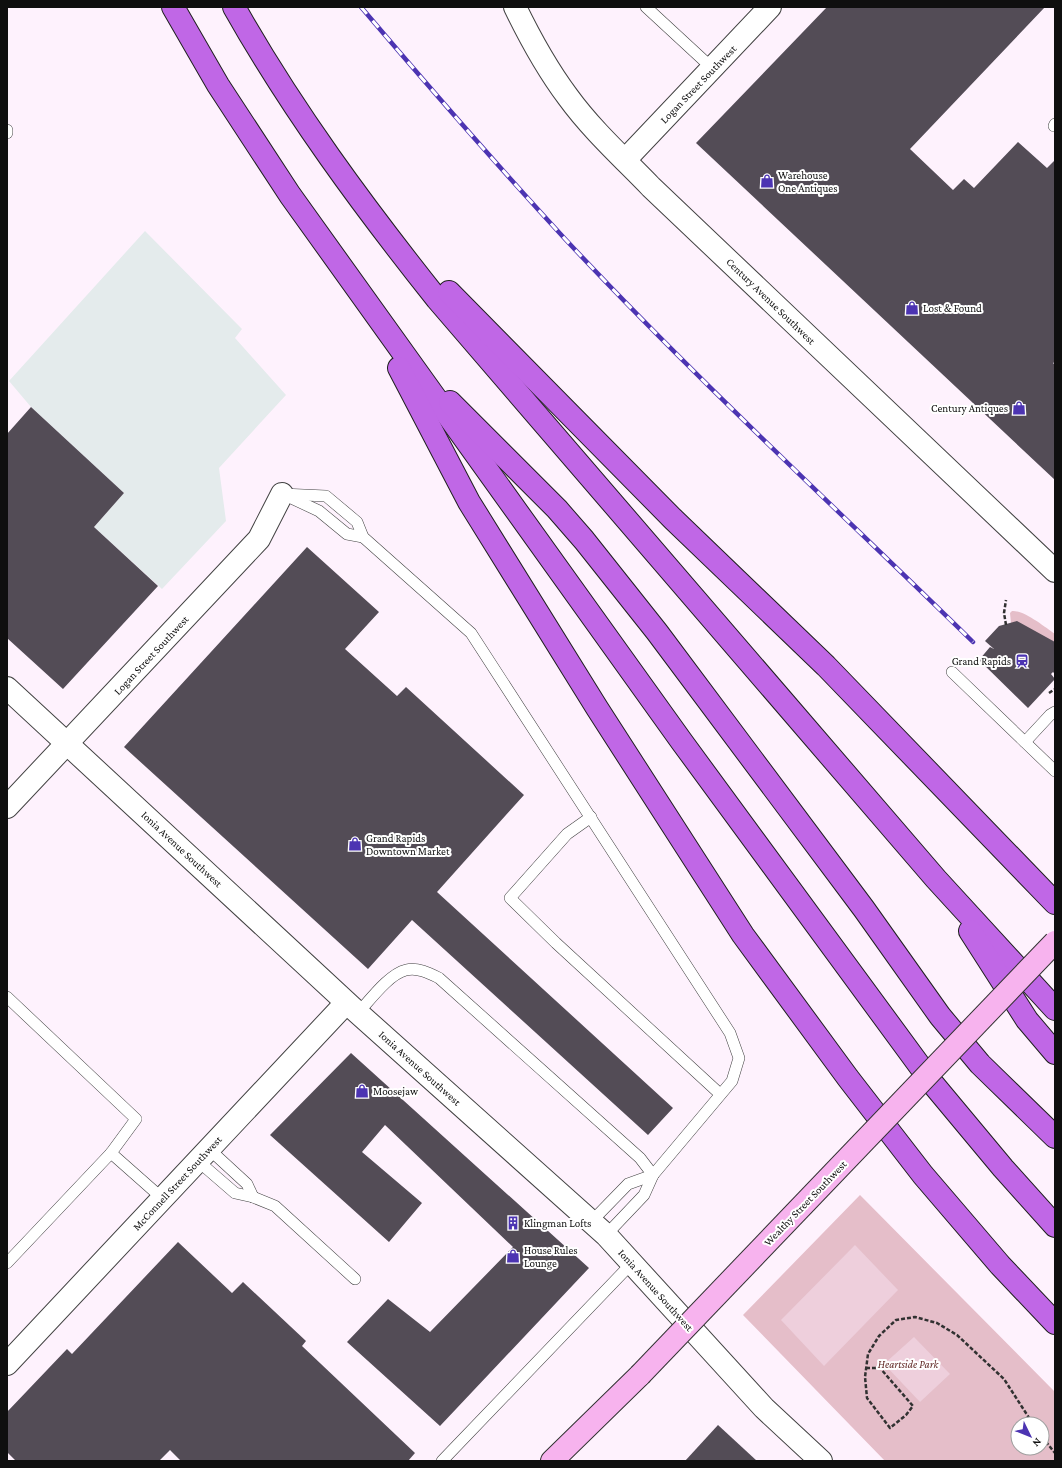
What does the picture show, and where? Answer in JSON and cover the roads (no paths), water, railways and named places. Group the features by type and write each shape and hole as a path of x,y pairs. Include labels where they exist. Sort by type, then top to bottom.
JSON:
{"highway":[{"path":"173,7 249,135 290,195 700,768 933,1084 998,1162 1055,1226"},
{"path":"234,7 256,46 313,133 373,216 437,299 936,879 1055,1009"},
{"path":"373,216 673,519 826,666 1055,903"},
{"path":"366,303 469,502 597,708 743,935 848,1078 923,1175 1000,1265 1055,1323"},
{"path":"404,356 557,509 657,632 864,909 940,1016 980,1064 1055,1137"},
{"path":"936,879 1027,1020 1055,1053"}],"main road":[{"name":"Wealthy Street Southwest","path":"552,1461 640,1374 1055,942"}],"street":[{"name":"Century Avenue Southwest","path":"515,7 533,43 568,97 625,160 651,187 1055,571"},
{"name":"Logan Street Southwest","path":"625,160 770,7"},
{"name":"Logan Street Southwest","path":"7,807 260,540 282,494"},
{"name":"Ionia Avenue Southwest","path":"7,688 352,1008 599,1229 632,1263 764,1408 821,1461"},
{"name":"McConnell Street Southwest","path":"7,1364 204,1155 352,1008"}],"lane":[{"path":"646,7 712,68"},
{"path":"282,494 319,511 347,534 363,537"},
{"path":"282,494 326,496 357,522 363,537 471,633 730,1033 739,1058 732,1081 653,1175 644,1195 599,1229"},
{"path":"952,672 1055,771"},
{"path":"1025,742 1050,715 1055,712"},
{"path":"591,817 566,834 510,898 556,943 720,1094"},
{"path":"352,1008 392,977 406,970 425,972 439,978 640,1158 653,1175"},
{"path":"7,997 136,1118 111,1153 7,1263"},
{"path":"111,1153 163,1199"},
{"path":"204,1155 247,1184 253,1197"},
{"path":"204,1155 235,1193 253,1197 275,1206 355,1279"},
{"path":"599,1229 628,1184 653,1175"},
{"path":"442,1461 632,1263"}],"railway":[{"path":"361,7 514,183 615,292 767,443 973,642"}],"place":[{"name":"Warehouse One Antiques","path":"767,181"},
{"name":"Lost & Found","path":"912,308"},
{"name":"Century Antiques","path":"1019,408"},
{"name":"Grand Rapids","path":"1022,661"},
{"name":"Grand Rapids Downtown Market","path":"355,844"},
{"name":"Moosejaw","path":"362,1091"},
{"name":"Klingman Lofts","path":"513,1223"},
{"name":"House Rules Lounge","path":"513,1256"}],"park label":[{"name":"Heartside Park","path":"908,1364"}]}
